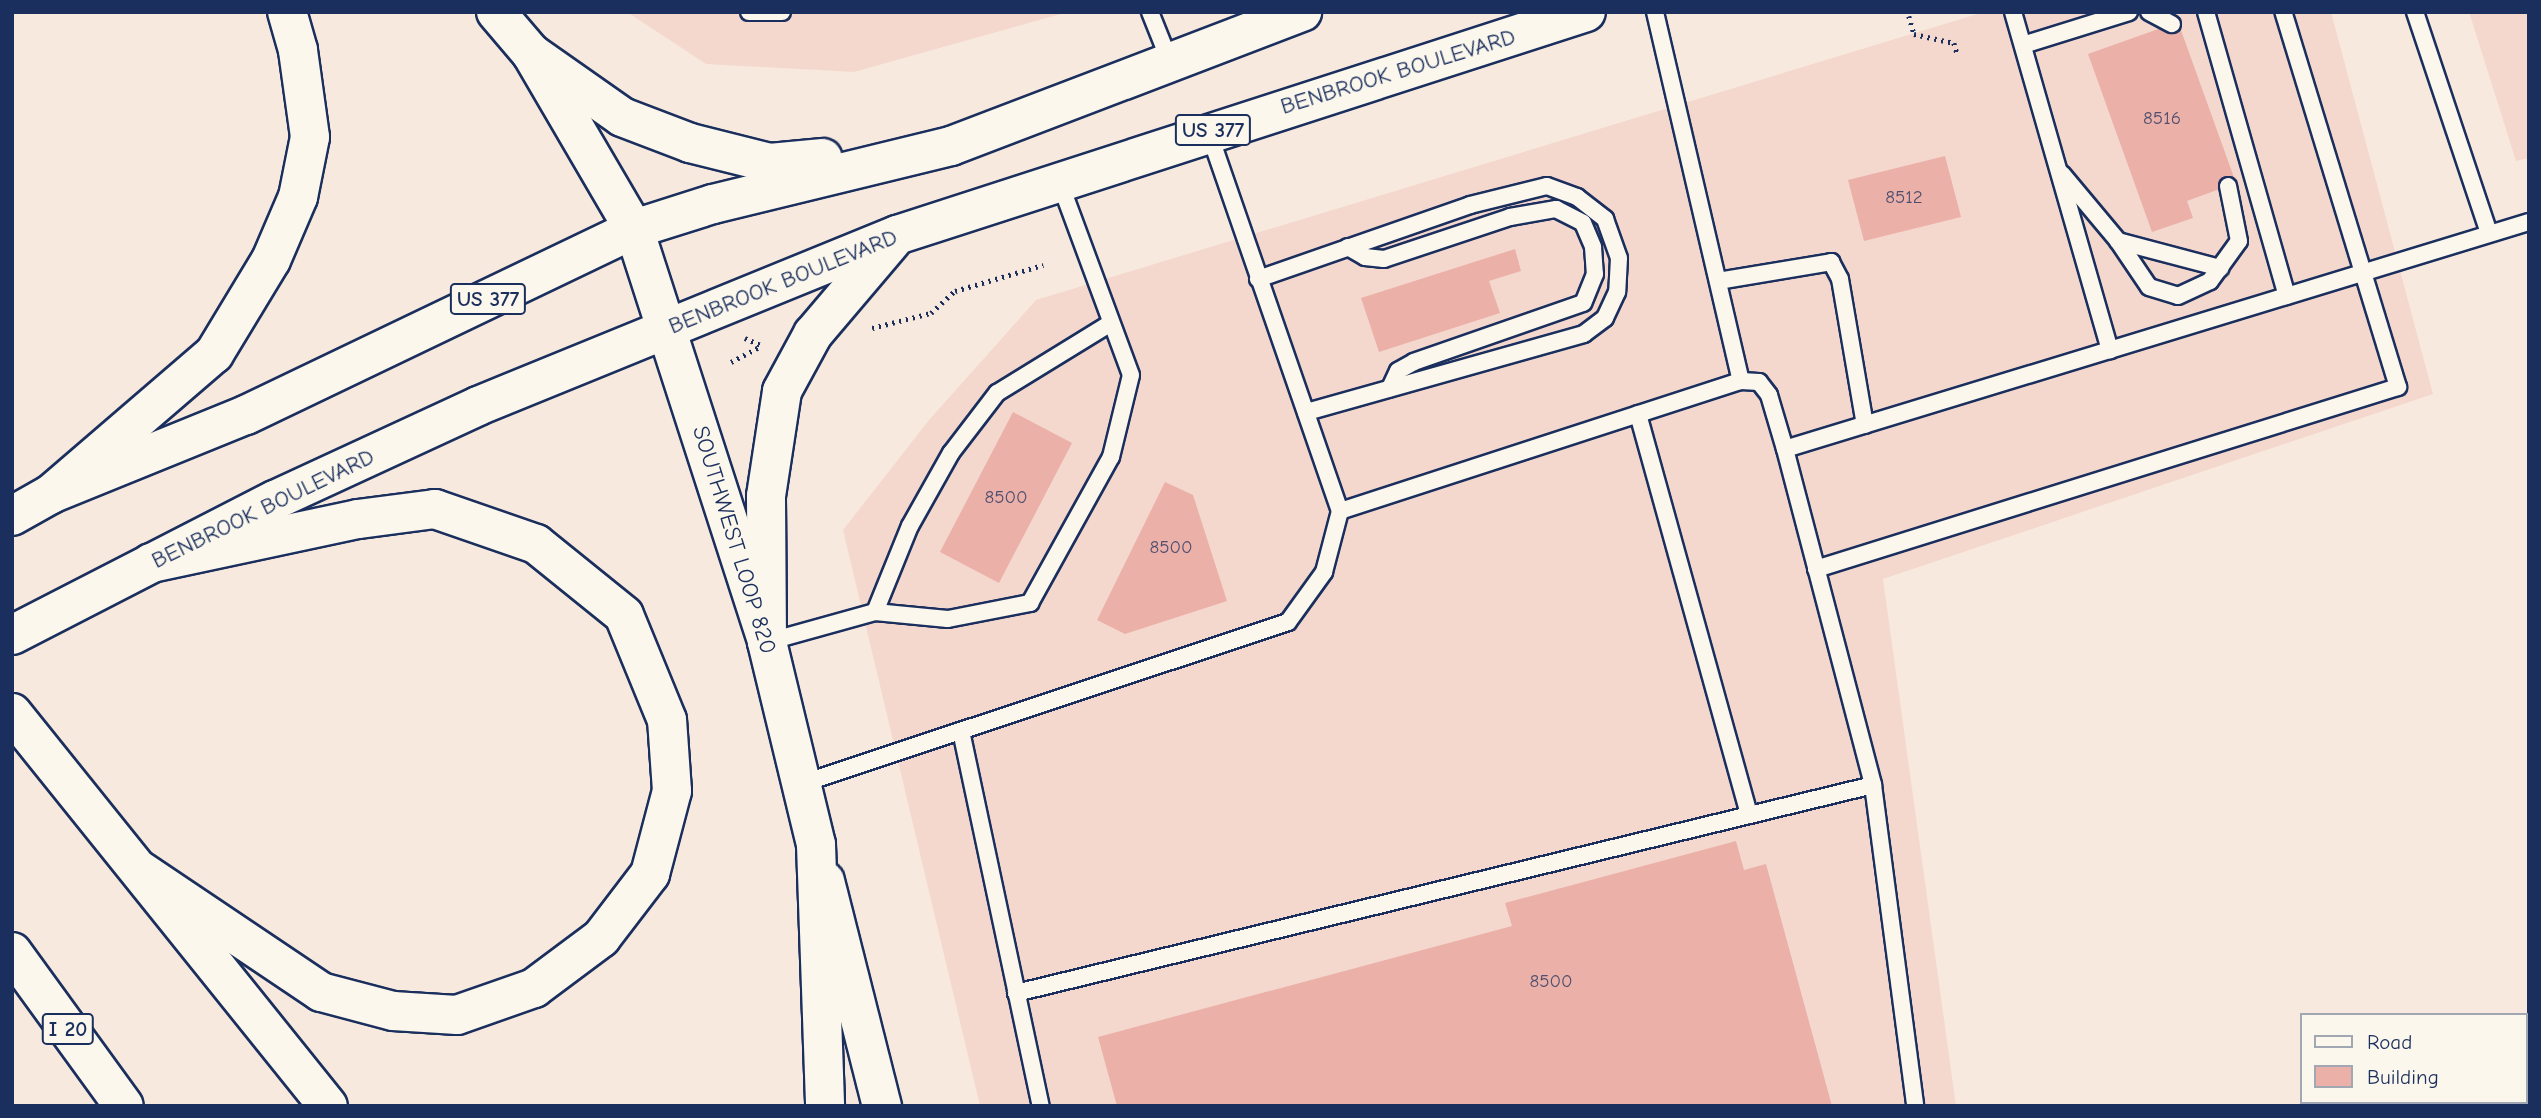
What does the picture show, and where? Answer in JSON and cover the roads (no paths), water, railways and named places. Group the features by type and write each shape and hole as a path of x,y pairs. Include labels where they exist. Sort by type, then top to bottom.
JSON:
{"main road":[{"path":"35,503 214,354 271,260 298,197 310,136 298,50 287,12"},
{"name":"SOUTHWEST LOOP 820","path":"496,12 531,53 634,229 767,642 883,1106"},
{"name":"US 377","path":"35,503 246,415 634,229 713,204 951,146 1301,12"},
{"name":"BENBROOK BOULEVARD","path":"12,635 151,563 478,406 897,235 1060,183 1209,131 1586,12"},
{"path":"531,53 622,117 690,143 770,163 951,146"},
{"path":"767,642 766,496 782,391 813,334 897,235"},
{"path":"141,871 321,992 393,1011 457,1015 534,988 601,938 650,874 672,791 667,720 624,615 536,544 435,509 358,519 151,563"},
{"path":"12,713 328,1106"},
{"path":"816,845 825,1106"},
{"name":"I 20","path":"12,952 124,1106"}],"lane":[{"path":"749,12 782,12"},
{"path":"1150,12 1170,62"},
{"path":"1655,12 1741,380"},
{"path":"2013,12 2110,350"},
{"path":"2023,45 2129,12"},
{"path":"2149,12 2172,24"},
{"path":"2206,12 2287,296"},
{"path":"1816,569 2398,387 2283,12"},
{"path":"2415,12 2490,233"},
{"path":"801,784 1288,622 1324,572 1340,511 1209,131"},
{"path":"2058,169 2118,241 2149,287 2178,296 2210,281 2239,241 2228,186"},
{"path":"767,642 875,612 948,620 1030,603 1111,457 1131,375 1109,324 1060,183"},
{"path":"1258,279 1470,205 1547,186 1577,197 1605,219 1619,258 1617,292 1605,318 1584,334 1306,412"},
{"path":"1348,247 1365,257 1384,259 1510,217 1556,209 1583,223 1593,247 1595,274 1583,303 1414,362 1398,371 1390,388"},
{"path":"1784,449 2287,296 2362,270 2529,222"},
{"path":"2118,241 2220,268"},
{"path":"1717,281 1831,262 1840,279 1865,425"},
{"path":"875,612 910,526 951,453 997,393 1109,324"},
{"path":"1340,511 1741,380 1759,382 1769,395 1873,785 1915,1106"},
{"path":"1638,414 1749,816"},
{"path":"961,731 1041,1106"},
{"path":"1016,993 1873,785"}]}
